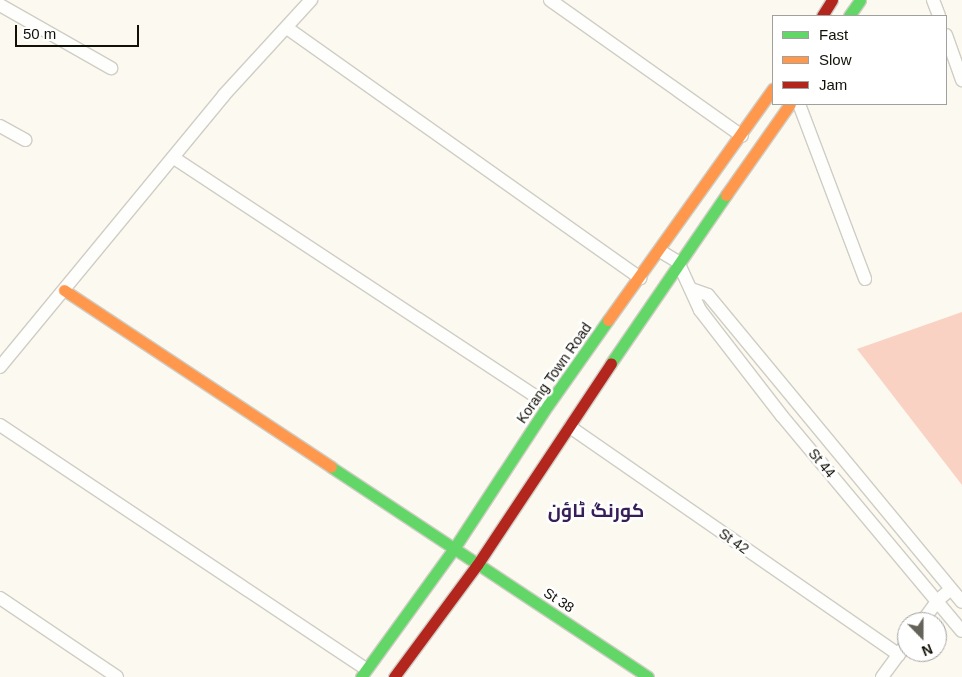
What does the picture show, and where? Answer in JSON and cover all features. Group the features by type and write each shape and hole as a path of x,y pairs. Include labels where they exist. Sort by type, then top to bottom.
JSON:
{"street":[{"path":"0,366 174,158 224,95 288,28 311,0"},
{"path":"550,0 742,136"},
{"path":"823,15 832,0"},
{"path":"850,15 860,0"},
{"path":"933,0 939,15"},
{"path":"0,5 111,68"},
{"path":"288,28 640,278"},
{"path":"947,38 962,80"},
{"name":"Korang Town Road","path":"364,673 453,550 548,405 742,136 772,91"},
{"path":"394,677 478,565 678,262 789,105"},
{"path":"799,105 865,279"},
{"path":"0,126 25,140"},
{"path":"174,158 548,405"},
{"path":"660,251 678,262"},
{"name":"St 44","path":"678,262 700,310 782,416 962,631"},
{"name":"St 44","path":"691,289 708,295 962,602"},
{"name":"St 38","path":"64,290 453,550 648,677"},
{"path":"0,425 364,673"},
{"name":"St 42","path":"570,427 897,654"},
{"path":"929,612 937,601 951,589"},
{"path":"0,598 117,677"},
{"path":"882,677 897,658"}],"shaded area":[{"path":"962,312 962,485 857,349"}],"traffic: fast":[{"path":"850,15 860,0"},
{"path":"611,363 726,195"},
{"path":"361,677 453,550 548,405 608,320"},
{"path":"331,467 648,677"}],"traffic: slow":[{"path":"608,320 772,90"},
{"path":"726,195 789,105"},
{"path":"64,290 331,467"}],"traffic: jam":[{"path":"823,15 832,0"},
{"path":"394,677 477,565 611,363"}],"district":[{"name":"کورنگ ٹاؤن","path":"596,511"}]}
